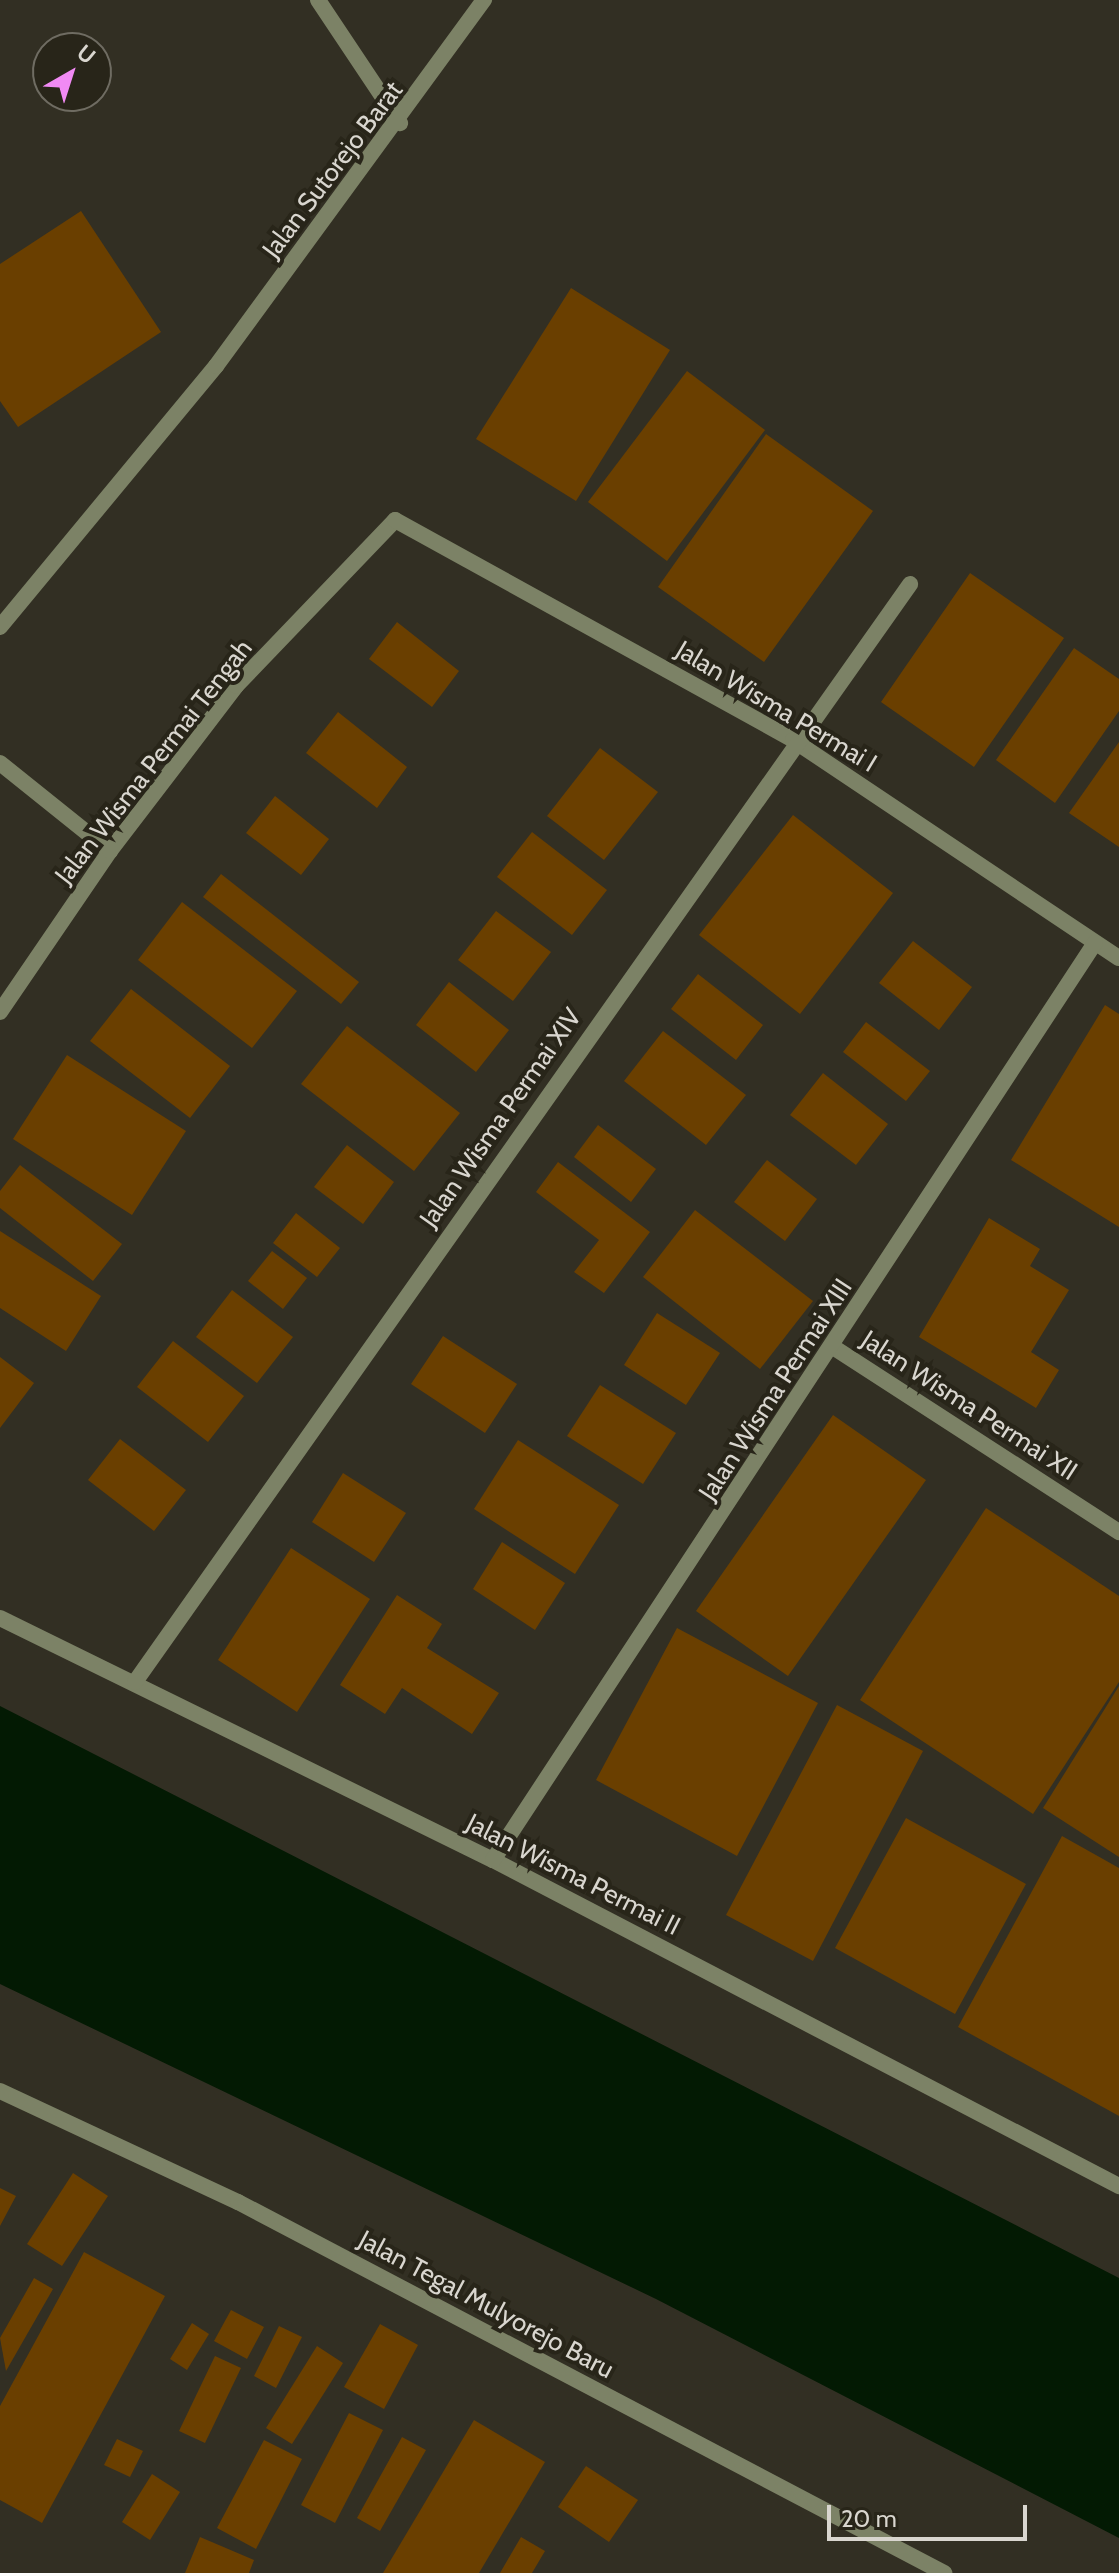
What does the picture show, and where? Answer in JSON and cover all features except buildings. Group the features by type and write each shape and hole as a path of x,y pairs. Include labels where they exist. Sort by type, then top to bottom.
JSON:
{"street":[{"path":"318,0 400,123"},
{"name":"Jalan Sutorejo Barat","path":"0,627 216,366 400,123 484,0"},
{"name":"Jalan Wisma Permai I","path":"395,520 793,740 1119,958"},
{"name":"Jalan Wisma Permai Tengah","path":"0,1012 110,851 236,686 395,520"},
{"name":"Jalan Wisma Permai XIV","path":"135,1682 793,740 910,584"},
{"path":"0,763 60,815 110,851"},
{"name":"Jalan Wisma Permai XIII","path":"493,1860 833,1347 1095,943"},
{"name":"Jalan Wisma Permai XII","path":"833,1347 1119,1532"},
{"name":"Jalan Wisma Permai II","path":"0,1618 493,1860 1119,2186"},
{"name":"Jalan Tegal Mulyorejo Baru","path":"0,2091 238,2202 944,2573"}],"shaded area":[{"path":"0,1706 1119,2278 1119,2538 656,2299 0,1984"}]}
